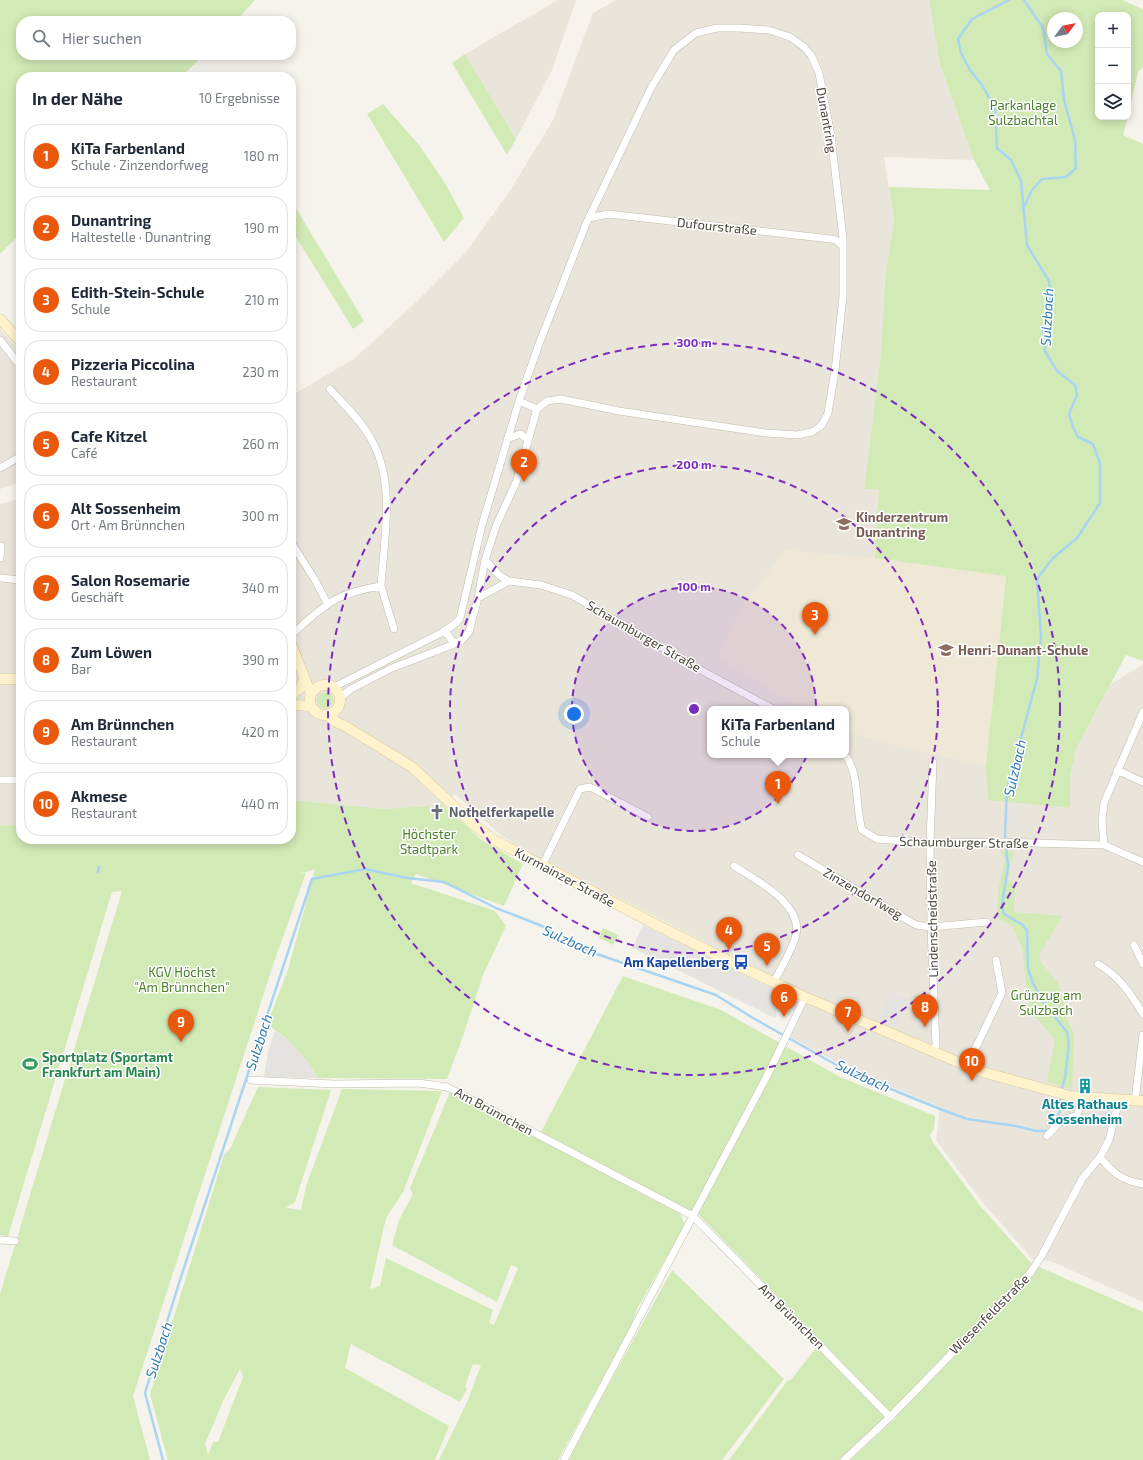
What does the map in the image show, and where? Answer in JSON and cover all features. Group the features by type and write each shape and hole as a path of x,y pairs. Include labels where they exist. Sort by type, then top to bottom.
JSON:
{"main road":[{"path":"0,319 16,337"},
{"path":"296,657 316,712 327,714 339,703"},
{"path":"303,675 314,681 329,686 339,703 345,726"},
{"path":"296,692 301,687 303,675"},
{"path":"0,679 16,679"},
{"path":"296,704 311,699 316,687 329,686"},
{"name":"Kurmainzer Straße","path":"327,714 336,722 412,767 484,834 542,866 672,933 805,997 967,1066 1070,1096 1139,1101"}],"street":[{"name":"Dunantring","path":"329,686 400,654 444,632 456,623 463,610 482,525 507,439 539,344 589,218 652,88 674,50 691,36 708,30 739,28 782,33 799,43 811,55 819,73 831,136 843,246 843,296 835,371 828,413 822,425 812,432 797,435 766,433 619,411 556,398 547,401 537,409"},
{"name":"Dufourstraße","path":"589,218 608,214 824,238 836,240 843,246"},
{"path":"0,340 16,361"},
{"path":"330,389 371,438 380,459 385,480 386,504 381,586 394,629"},
{"path":"339,703 351,689 400,664 454,644 462,640 469,632 478,598 485,560 496,526 517,480 537,409 519,401"},
{"path":"507,439 520,434 526,438 528,443"},
{"path":"0,468 16,459"},
{"path":"0,558 1,546"},
{"path":"296,550 311,573 327,603"},
{"path":"485,560 500,576 509,581"},
{"path":"0,578 16,580"},
{"path":"478,598 509,581"},
{"name":"Schaumburger Straße","path":"509,581 541,585 572,595 691,664 768,706"},
{"path":"296,631 327,603 350,592 381,586"},
{"path":"444,632 454,644"},
{"path":"428,639 434,649 439,650"},
{"path":"400,654 400,664"},
{"path":"1104,845 1102,821 1104,803 1143,712"},
{"name":"Schaumburger Straße","path":"847,758 854,772 859,819 862,830 877,839 930,843 998,842 1104,845 1143,862"},
{"name":"Lindenscheidstraße","path":"933,762 930,843 930,927 936,1045 933,1052"},
{"path":"1117,770 1143,782"},
{"path":"0,780 16,780"},
{"path":"542,866 580,789 590,787 648,817"},
{"name":"Zinzendorfweg","path":"798,855 916,924 930,927"},
{"path":"734,866 772,890 790,909 796,920 796,935 774,982"},
{"path":"930,927 986,922"},
{"path":"1134,945 1143,964"},
{"path":"967,1066 1002,993 996,960"},
{"path":"1098,964 1118,979 1132,995 1143,1014"},
{"path":"564,1460 769,1072 805,997"},
{"path":"1139,1101 1143,1035"},
{"name":"Am Brünnchen","path":"251,1080 334,1084 419,1083 447,1087 693,1216 890,1417"},
{"path":"1047,1136 1062,1120 1077,1115 1083,1097"},
{"name":"Wiesenfeldstraße","path":"844,1460 890,1417 966,1336 1023,1282 1042,1255 1082,1179 1100,1157 1109,1140 1119,1100"},
{"path":"1100,1157 1110,1169 1122,1179 1143,1184"},
{"path":"0,1240 15,1241"}],"shaded area":[{"path":"558,0 576,0 552,70 516,139 465,54"},
{"path":"616,0 929,0 940,65 974,160 884,157 894,220 885,278 881,352 864,489 879,490 1030,804 1070,808 1070,776 1077,747 1111,684 1143,664 1143,1302 1050,1261 1032,1259 980,1199 936,1140 940,1107 849,1069 790,1037 799,1019 807,992 763,972 522,848 502,836 455,794 443,805 384,809 296,800 296,393 355,358 414,304 467,251 511,189 553,120 593,13"},
{"path":"0,329 16,347 16,484 0,489"},
{"path":"16,499 16,826 0,825 0,504"},
{"path":"785,550 875,558 1006,575 986,766 908,749 849,733 849,706 798,706 718,657 740,609"},
{"path":"643,925 798,1001 790,1016 778,1011 775,1018 632,948"},
{"path":"891,992 909,999 897,1027 878,1020"},
{"path":"275,1031 288,1040 307,1061 318,1078 264,1077 268,1051"},
{"path":"1097,1105 1109,1105 1113,1110 1105,1132 1100,1126 1092,1127"}],"green space":[{"path":"0,0 255,0 241,16 16,16 16,60 199,60 186,72 16,72 16,238 0,254"},
{"name":"Parkanlage Sulzbachtal","path":"929,0 1122,0 1143,9 1143,67 1138,72 1131,103 1131,12 1095,12 1095,120 1127,120 1123,135 1143,144 1143,661 1126,655 1077,747 1070,776 1070,808 988,800 986,766 1006,576 875,558 879,490 864,489 881,352 885,278 894,220 889,187 990,190 974,160 940,65"},
{"path":"465,54 516,139 507,155 452,63"},
{"path":"383,104 419,145 445,183 464,218 444,242 367,114"},
{"path":"296,208 364,321 353,329 296,237"},
{"path":"325,692 331,694 333,700 331,706 325,708 319,706 317,700 319,694"},
{"path":"296,800 384,809 443,805 483,841 523,864 504,906 416,874 411,883 495,911 506,926 483,975 447,1079 318,1078 307,1061 288,1040 267,1024 288,970 315,869 299,874 306,873 274,962 133,1396 150,1460 0,1460 0,1294 122,891 112,892 8,1236 0,1235 0,825 16,826 16,844 296,844"},
{"name":"Grünzug am Sulzbach","path":"1000,851 1013,851 1008,880 1015,884 1014,912 1062,916 1040,954 1040,961 1058,983 1063,997 1066,1017 1074,1034 1072,1089 1047,1082 1055,1040 1029,1009 1022,948 1012,926 997,918 998,891 1005,860"},
{"path":"603,928 618,935 613,945 599,938"},
{"path":"623,976 721,1010 840,1077 935,1116 934,1129 930,1135 932,1141 981,1207 1032,1264 1143,1312 1143,1460 850,1460 896,1418 699,1215 541,1132"},
{"path":"258,1087 331,1090 295,1202 286,1208 301,1210 306,1186 342,1089 442,1091 403,1192 386,1218 370,1289 380,1286 386,1258 493,1310 489,1323 494,1325 518,1268 511,1265 497,1302 392,1245 399,1220 413,1194 410,1188 450,1092 680,1214 685,1225 638,1307 631,1326 558,1460 439,1460 468,1400 481,1365 473,1364 465,1387 467,1389 460,1402 351,1344 345,1368 449,1426 435,1460 168,1460 150,1394 224,1155 230,1149","holes":["240,1369 243,1377 218,1442 213,1442 208,1455 205,1444 224,1399"]},
{"path":"672,1270 784,1379 722,1460 569,1460 598,1404"},
{"path":"816,1348 822,1350 886,1416 853,1446 856,1449 844,1460 729,1460 788,1380 790,1381"}],"waterway":[{"name":"Sulzbach","path":"1009,0 972,19 958,39 961,53 970,70 982,85 995,108 997,148 1011,160 1021,181 1027,245 1049,281 1050,303 1043,328 1045,351 1057,371 1075,385 1077,395 1069,414 1073,427 1078,437 1093,444 1100,463 1100,503 1077,538 1053,558 1037,579 1041,636 1037,679 1007,789 1005,835 1008,866 1002,905 1004,914 1023,925 1027,931 1028,969 1033,983 1043,1002 1067,1032 1069,1043 1065,1078 1061,1092"},
{"name":"Sulzbach","path":"1023,209 1032,190 1042,179 1066,177 1076,168 1075,140 1064,100 1061,71 1047,54 1043,28 1024,0"},
{"path":"98,872 99,867"},
{"name":"Sulzbach","path":"163,1460 145,1393 179,1283 312,879 365,869 407,878 444,882 496,908 542,926 588,951 716,995 753,1018 849,1072 967,1119 1016,1126 1036,1131 1048,1131"},
{"name":"Sulzbach","path":"1054,1124 1060,1111 1060,1097"}],"place":[{"name":"Dunantring","path":"524,482"},
{"name":"Kinderzentrum Dunantring","path":"844,524"},
{"name":"Edith-Stein-Schule","path":"815,635"},
{"name":"Henri-Dunant-Schule","path":"946,650"},
{"name":"KiTa Farbenland","path":"778,804"},
{"name":"Nothelferkapelle","path":"437,812"},
{"name":"Pizzeria Piccolina","path":"729,950"},
{"name":"Am Kapellenberg","path":"741,962"},
{"name":"Cafe Kitzel","path":"767,966"},
{"name":"Alt Sossenheim","path":"784,1017"},
{"name":"Zum Löwen","path":"925,1027"},
{"name":"Salon Rosemarie","path":"848,1032"},
{"name":"Am Brünnchen","path":"181,1042"},
{"name":"Sportplatz (Sportamt Frankfurt am Main)","path":"30,1064"},
{"name":"Akmese","path":"972,1081"},
{"name":"Altes Rathaus Sossenheim","path":"1085,1086"}],"park label":[{"name":"Höchster Stadtpark","path":"429,842"},
{"name":"KGV Höchst \"Am Brünnchen\"","path":"182,980"}]}
